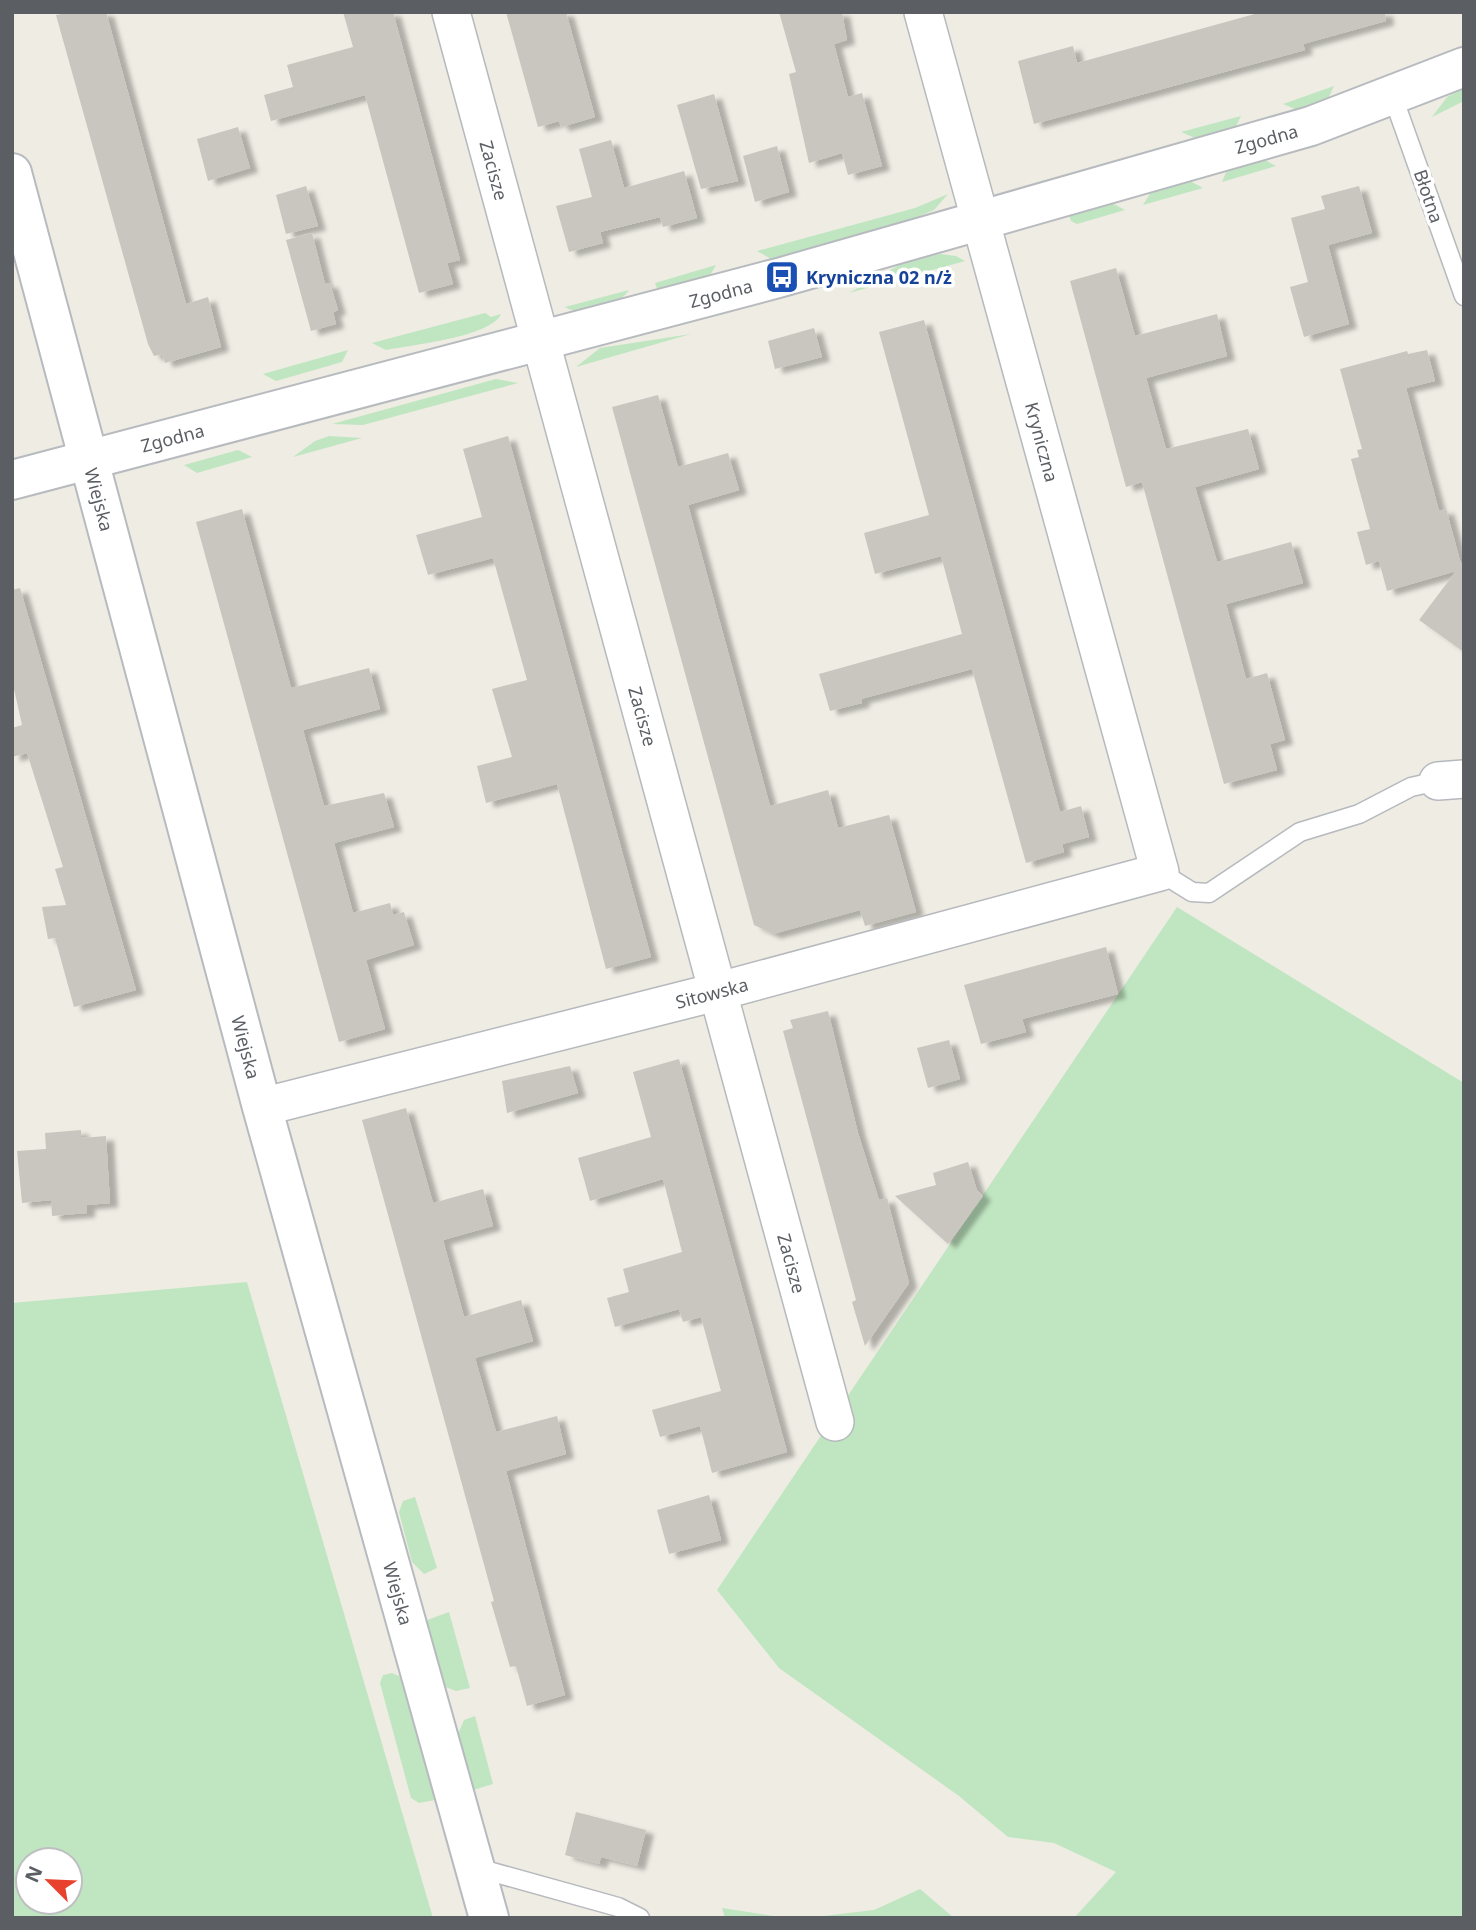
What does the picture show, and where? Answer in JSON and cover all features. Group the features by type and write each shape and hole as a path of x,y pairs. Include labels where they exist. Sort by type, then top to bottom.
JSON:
{"street":[{"name":"Zacisze","path":"451,12 835,1422"},
{"name":"Kryniczna","path":"923,12 1160,872"},
{"name":"Zgodna","path":"12,480 539,343 981,220 1311,126 1393,97 1464,67"},
{"name":"Wiejska","path":"12,173 262,1107 489,1918"},
{"name":"Sitowska","path":"262,1107 716,992 1160,872"}],"lane":[{"name":"Błotna","path":"1393,97 1464,296"},
{"path":"1160,872 1192,892 1209,893 1300,832 1359,814 1411,787 1451,780"},
{"path":"474,1867 618,1907 640,1918"}],"green space":[{"path":"1334,86 1328,99 1297,110 1283,104"},
{"path":"1464,88 1464,101 1432,117 1447,97"},
{"path":"1241,116 1235,128 1195,138 1181,132"},
{"path":"1265,160 1276,166 1222,182 1227,170"},
{"path":"1190,181 1203,188 1143,205 1151,192"},
{"path":"948,194 934,210 912,219 771,259 757,251 915,208"},
{"path":"1112,203 1125,210 1077,224 1071,221 1069,215"},
{"path":"940,254 956,256 965,261 849,293 903,263"},
{"path":"716,265 709,277 658,291 655,283"},
{"path":"629,290 617,302 600,309 581,312 565,307"},
{"path":"485,313 491,317 501,314 482,329 449,339 386,350 372,343"},
{"path":"691,334 576,367 600,348"},
{"path":"348,350 342,362 276,381 263,374"},
{"path":"496,379 518,383 363,425 332,424"},
{"path":"329,436 362,438 293,457 315,441"},
{"path":"238,450 252,457 197,473 184,465"},
{"path":"1177,907 1464,1083 1464,1918 1074,1918 1116,1872 1054,1843 1008,1837 959,1796 779,1668 717,1590"},
{"path":"247,1282 433,1918 12,1918 12,1303"},
{"path":"415,1497 437,1568 424,1574 412,1562 399,1512 403,1501"},
{"path":"449,1612 470,1688 456,1691 443,1686 427,1620"},
{"path":"392,1673 401,1677 435,1800 419,1803 411,1798 380,1683 383,1675"},
{"path":"475,1716 493,1784 473,1790 458,1734 464,1720"},
{"path":"920,1889 954,1918 806,1918 874,1910"},
{"path":"722,1908 786,1918 725,1918"}],"building":[{"path":"106,12 186,304 208,297 221,347 165,363 162,354 154,356 148,344 56,15"},
{"path":"343,12 393,12 460,260 447,263 453,284 419,293 365,95 271,121 264,95 293,87 287,65 353,47"},
{"path":"506,12 566,12 595,117 561,127 559,121 538,127"},
{"path":"779,12 842,12 847,40 834,44 848,97 862,93 882,166 848,175 842,153 809,163 789,74 796,72"},
{"path":"1262,12 1385,12 1386,21 1303,44 1305,50 1034,124 1018,61 1073,46 1077,63"},
{"path":"714,94 738,181 701,189 677,105"},
{"path":"238,127 250,168 208,181 197,139"},
{"path":"611,140 624,188 684,171 697,218 663,227 660,217 600,232 603,243 569,252 556,206 592,197 579,149"},
{"path":"777,146 789,192 755,202 743,156"},
{"path":"306,186 318,226 286,234 276,195"},
{"path":"1359,186 1372,233 1328,245 1349,324 1304,337 1290,287 1308,282 1291,218 1325,209 1321,196"},
{"path":"312,233 325,284 330,283 338,310 333,312 336,324 311,331 286,240"},
{"path":"1116,268 1135,336 1217,314 1227,356 1146,378 1166,449 1248,429 1259,469 1195,487 1217,562 1291,542 1303,583 1226,604 1246,679 1267,673 1285,740 1270,744 1277,770 1224,784 1142,482 1126,487 1070,281"},
{"path":"924,320 1060,812 1081,806 1089,837 1062,844 1064,852 1026,863 972,669 861,699 862,703 830,711 819,674 962,634 941,556 875,574 864,533 929,515 879,332"},
{"path":"814,328 822,357 775,369 768,341"},
{"path":"1427,350 1435,381 1406,388 1439,511 1446,509 1461,564 1464,560 1464,652 1419,620 1456,571 1387,591 1379,561 1366,565 1357,532 1370,529 1351,459 1359,457 1357,450 1362,449 1340,369 1407,351 1408,354"},
{"path":"658,395 678,467 728,453 739,490 688,505 770,806 828,790 838,828 889,815 916,912 865,926 860,910 773,934 754,925 612,407"},
{"path":"508,436 651,957 606,969 557,784 486,803 477,766 512,757 492,689 527,680 493,558 428,575 416,535 482,517 463,449"},
{"path":"242,509 291,688 369,668 380,709 303,730 324,806 384,793 394,827 334,843 353,913 390,903 393,915 404,912 414,945 366,960 385,1029 339,1042 196,522"},
{"path":"20,588 136,990 74,1007 55,938 48,939 42,907 66,905 55,869 63,867 27,753 12,757 12,728 22,725 12,680 12,590"},
{"path":"1106,947 1118,994 1022,1019 1026,1032 981,1044 964,985"},
{"path":"828,1011 858,1133 879,1200 887,1198 909,1283 865,1346 852,1302 856,1300 783,1031 793,1028 790,1020"},
{"path":"949,1040 960,1079 928,1088 917,1048"},
{"path":"679,1059 787,1452 712,1473 700,1426 660,1437 652,1410 721,1391 701,1317 683,1322 679,1309 615,1327 607,1298 629,1292 623,1269 682,1252 663,1179 590,1201 578,1158 651,1137 633,1072"},
{"path":"570,1066 578,1093 507,1113 502,1081"},
{"path":"406,1108 433,1203 483,1189 493,1226 443,1240 464,1317 521,1300 533,1341 475,1358 496,1432 557,1416 566,1454 506,1471 565,1695 527,1706 516,1666 510,1667 491,1602 494,1601 362,1120"},
{"path":"81,1130 81,1138 106,1136 110,1203 87,1205 87,1213 52,1216 51,1200 22,1203 17,1151 46,1149 45,1133"},
{"path":"968,1162 977,1190 983,1196 948,1244 895,1196 936,1185 933,1173"},
{"path":"709,1495 721,1540 669,1554 657,1510"},
{"path":"576,1812 646,1830 637,1866 601,1857 599,1864 565,1855"}],"place":[{"name":"Kryniczna 02 n/ż","path":"782,277"}]}
